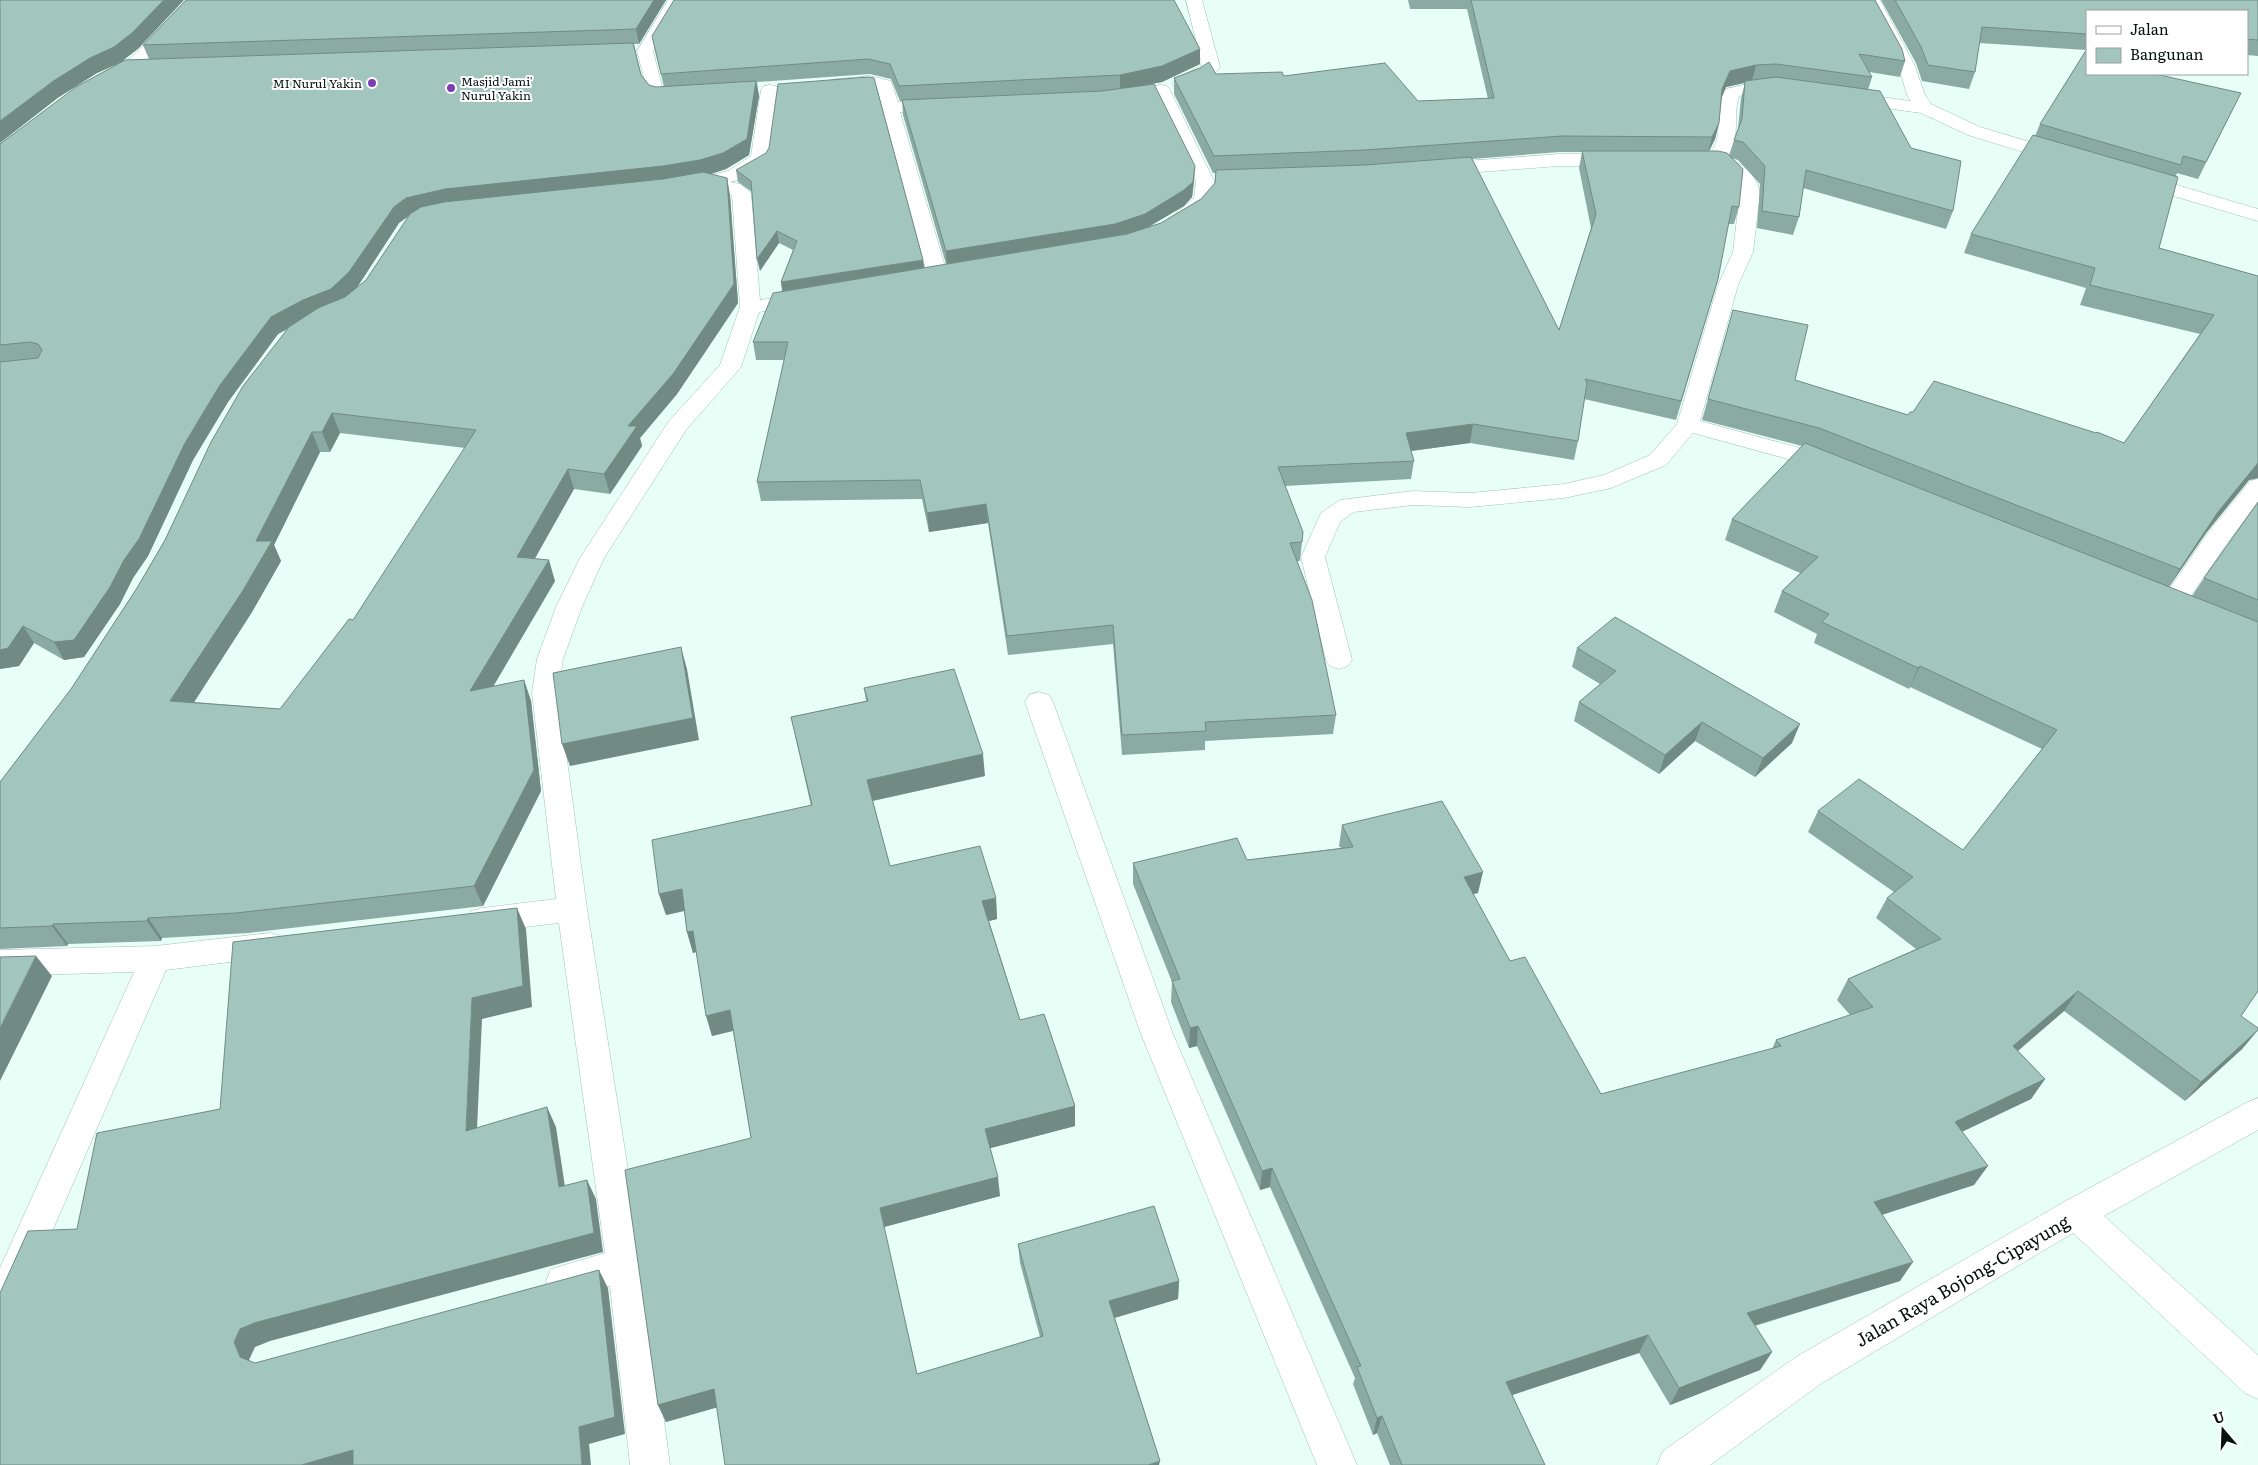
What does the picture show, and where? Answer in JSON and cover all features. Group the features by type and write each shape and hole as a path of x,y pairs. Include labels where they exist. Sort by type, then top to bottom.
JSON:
{"street":[{"path":"89,88 128,68 146,53 196,0"},
{"path":"676,0 645,51 655,93 670,97 706,94"},
{"path":"1158,231 1192,211 1203,200 1215,181 1158,91 1190,81 1211,66 1194,0"},
{"path":"1872,0 1906,64 1916,95 1925,108"},
{"path":"625,52 645,51"},
{"path":"128,68 158,67"},
{"path":"820,86 878,82 885,86 890,107 948,276 909,282"},
{"path":"1339,660 1313,557 1330,518 1340,510 1348,505 1413,498 1470,500 1564,491 1612,482 1658,460 1688,425 1728,285 1743,252 1750,193 1750,185 1730,165 1703,161 1725,151 1728,131 1727,102 1732,93 1752,88 1770,87 1800,91"},
{"path":"667,190 707,183 734,175 760,159 771,90"},
{"path":"1838,96 1925,108 1974,131 2076,162"},
{"path":"890,107 956,105"},
{"path":"1422,170 1559,160 1634,160"},
{"path":"2121,175 2258,214"},
{"path":"650,1465 625,1265 572,909 545,693 550,659 569,607 592,558 677,426 730,367 750,307 741,193 733,188 707,183"},
{"path":"750,307 832,295"},
{"path":"1688,425 1814,459 1851,474"},
{"path":"2173,603 2216,540 2258,486"},
{"path":"1040,702 1157,1034 1337,1465"},
{"path":"456,923 572,909"},
{"path":"0,963 155,959 300,941"},
{"path":"0,1309 155,959"},
{"name":"Jalan Raya Bojong-Cipayung","path":"1677,1465 1810,1370 2076,1213 2258,1113"},
{"path":"2076,1213 2258,1380"},
{"path":"529,1291 625,1265"}],"building":[{"path":"0,0 164,0 132,33 114,47 90,58 52,82 0,121"},
{"path":"186,0 654,0 636,29 143,45"},
{"path":"674,0 1174,0 1200,49 1162,66 1120,75 899,86 890,64 868,59 661,74 652,36"},
{"path":"1471,0 1875,0 1902,49 1905,61 1859,54 1872,77 1776,64 1756,65 1730,71 1722,89 1719,123 1712,137 1562,136 1365,150 1214,156 1174,78 1200,68 1209,62 1216,74 1282,72 1284,76 1385,63 1418,101 1494,98"},
{"path":"1895,0 2258,0 2258,40 2248,39 2248,10 2086,10 2086,34 1982,27 1975,72 1928,65 1921,47"},
{"path":"633,43 641,75 649,85 656,87 756,81 747,139 723,153 700,160 663,166 445,189 406,198 394,207 349,272 331,289 303,300 271,317 220,385 185,443 139,539 124,560 110,587 74,640 54,642 23,626 8,648 0,650 0,362 38,358 42,350 38,344 30,342 0,345 0,144 76,87 125,60"},
{"path":"2086,51 2086,75 2160,75 2241,93 2206,162 2183,156 2181,165 2040,124"},
{"path":"1776,77 1880,91 1911,148 1961,161 1953,211 1806,170 1799,217 1762,211 1765,166 1743,142 1734,140 1742,119 1745,81"},
{"path":"874,78 923,260 781,282 797,241 777,231 757,259 751,181 736,170 766,153 769,148 778,84"},
{"path":"1154,84 1195,166 1193,182 1184,190 1145,214 1115,224 946,251 902,100 1102,91"},
{"path":"2033,135 2178,177 2159,248 2258,276 2258,463 2218,512 2180,569 1819,428 1708,399 1733,310 1808,325 1795,380 1908,415 1910,412 1913,412 1934,381 2097,432 2124,443 2214,315 2090,285 2095,268 1971,234"},
{"path":"1582,151 1718,151 1727,153 1743,169 1739,207 1732,206 1718,279 1681,401 1585,379 1587,383 1578,441 1473,424 1406,433 1414,461 1278,467 1303,532 1302,542 1290,543 1312,600 1336,715 1205,722 1206,731 1122,735 1113,625 1007,636 986,504 927,513 920,480 757,482 788,342 753,342 773,293 1127,234 1161,223 1201,199 1215,183 1216,170 1365,165 1471,157 1559,330 1596,214"},
{"path":"703,172 727,178 734,284 673,374 628,426 637,426 604,474 568,469 517,557 549,560 470,691 524,680 534,770 474,886 236,913 148,918 147,921 0,928 0,782 71,689 137,588 165,540 211,442 243,386 289,327 318,308 345,297 366,280 410,214 421,207 444,202 663,179","holes":["332,413 476,430 353,620 349,619 280,709 170,701 242,592 272,541 256,541 312,432 322,432"]},
{"path":"1805,443 2258,622 2258,991 2241,1016 2258,1028 2258,1030 2201,1082 2078,991 2013,1046 2045,1079 1955,1122 1988,1166 1874,1202 1913,1262 1747,1313 1772,1352 1679,1388 1648,1335 1506,1382 1545,1465 1402,1465 1382,1416 1377,1418 1357,1367 1361,1366 1272,1168 1262,1171 1198,1026 1190,1028 1172,981 1180,979 1133,863 1237,838 1247,860 1353,847 1342,825 1442,801 1483,872 1464,877 1510,961 1525,957 1601,1094 1781,1046 1776,1040 1873,1007 1848,979 1941,939 1887,898 1913,877 1818,811 1859,779 1963,850 2057,730 1920,666 1918,668 1822,622 1829,614 1782,591 1818,557 1732,519"},
{"path":"2258,502 2258,600 2204,578"},
{"path":"1615,617 1800,724 1763,758 1702,722 1665,755 1579,702 1616,671 1577,648"},
{"path":"681,647 693,718 562,744 553,673"},
{"path":"954,669 983,754 867,780 890,866 980,846 996,898 982,901 1020,1020 1044,1014 1075,1106 985,1129 998,1177 880,1208 917,1374 1043,1336 1018,1244 1154,1206 1179,1281 1109,1301 1160,1461 1148,1465 725,1465 714,1389 658,1405 625,1170 751,1138 730,1010 706,1016 693,931 687,932 682,889 659,894 652,840 812,805 791,717 868,701 864,688"},
{"path":"517,908 523,986 472,998 466,1131 547,1107 559,1187 587,1180 594,1233 254,1323 240,1329 234,1342 240,1357 255,1363 599,1270 615,1417 579,1427 582,1465 353,1465 353,1450 301,1465 0,1465 0,1293 28,1231 77,1229 97,1133 220,1109 233,942"},
{"path":"36,956 0,1028 0,957"}],"place":[{"name":"MI Nurul Yakin","path":"372,83"},
{"name":"Masjid Jami' Nurul Yakin","path":"451,88"}]}
